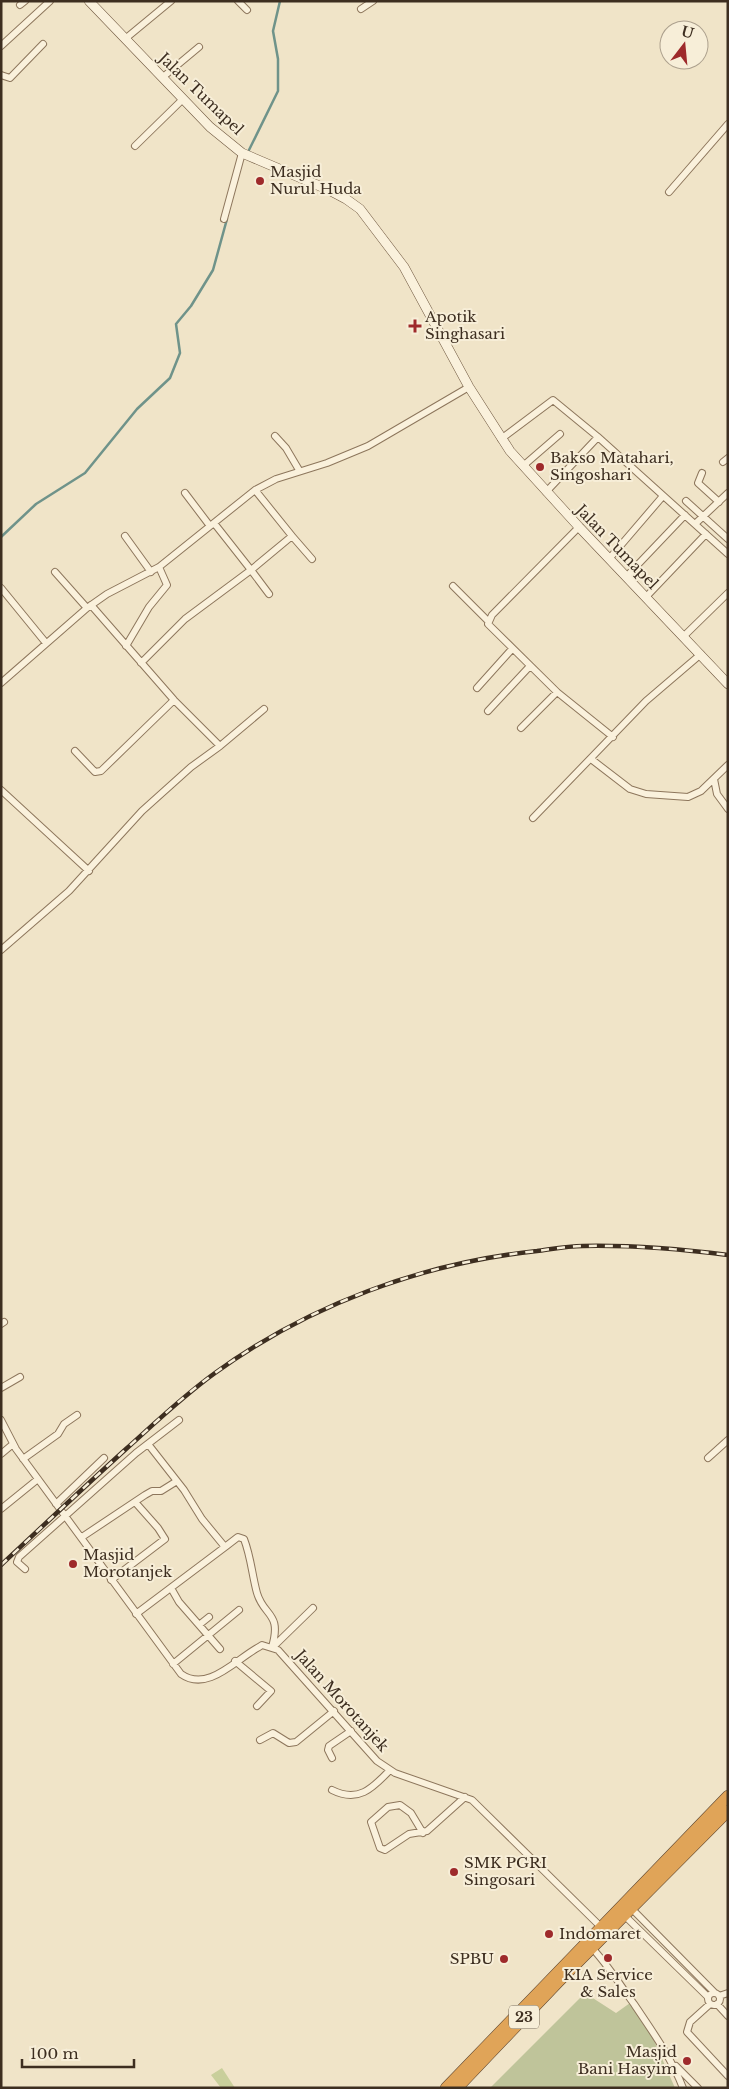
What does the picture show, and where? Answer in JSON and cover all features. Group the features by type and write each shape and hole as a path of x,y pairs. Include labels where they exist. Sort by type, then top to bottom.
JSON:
{"highway":[{"name":"23","path":"589,1945 601,1927 728,1796"},
{"name":"23","path":"446,2088 589,1945 628,1912 728,1811"},
{"name":"23","path":"457,2088 521,2015"}],"street":[{"path":"1,46 50,1"},
{"name":"Jalan Tumapel","path":"89,1 164,76 210,127 244,154 329,190 352,202 404,267 469,387 501,440 546,492 728,684"},
{"path":"125,39 171,1"},
{"path":"238,1 246,10"},
{"path":"361,10 373,1"},
{"path":"1,75 10,78 43,44"},
{"path":"164,76 199,47"},
{"path":"135,146 183,99"},
{"path":"669,192 728,124"},
{"path":"224,219 244,154"},
{"path":"1,683 89,607 158,568 255,490 268,482 299,470 327,463 368,446 469,387"},
{"path":"501,440 553,400 598,437 685,515 728,539"},
{"path":"523,466 560,434"},
{"path":"275,436 286,448 299,470"},
{"path":"546,492 598,437"},
{"path":"702,473 698,483 718,502"},
{"path":"255,490 312,559"},
{"path":"698,521 728,493"},
{"path":"186,494 269,594"},
{"path":"609,559 663,496"},
{"path":"686,501 706,534 728,554"},
{"path":"626,577 685,515"},
{"path":"488,621 579,527"},
{"path":"646,597 706,534"},
{"path":"125,536 151,572"},
{"path":"140,663 185,619 251,570 292,536"},
{"path":"126,646 149,607 167,585 158,568"},
{"path":"56,572 174,700 220,746"},
{"path":"453,586 488,621 491,629 557,692 613,737"},
{"path":"1,588 46,643"},
{"path":"684,636 728,593"},
{"path":"477,688 512,649"},
{"path":"532,818 646,702 701,654"},
{"path":"488,711 530,666"},
{"path":"521,728 557,692"},
{"path":"75,751 95,772 101,772 174,700"},
{"path":"1,950 44,915 89,871 142,811 264,709"},
{"path":"591,758 630,789 646,794 691,797 714,780 728,765"},
{"path":"714,780 718,794 728,808"},
{"path":"1,790 89,871"},
{"path":"1,1388 20,1377"},
{"path":"23,1459 58,1434 60,1428 77,1416"},
{"path":"25,1569 17,1562 19,1557 148,1444 179,1420"},
{"path":"2,1422 23,1459 82,1537 173,1664 186,1678 205,1680 259,1647 272,1647 313,1608"},
{"path":"708,1458 728,1440"},
{"path":"3,1453 13,1444"},
{"path":"148,1444 224,1547"},
{"path":"56,1504 104,1458"},
{"path":"1,1509 38,1479"},
{"path":"82,1537 152,1491 162,1491 177,1481"},
{"path":"111,1580 165,1539 135,1502"},
{"path":"136,1614 238,1537 244,1541 258,1596 270,1613 275,1627 272,1647"},
{"path":"170,1588 176,1598 220,1649"},
{"path":"173,1664 238,1610"},
{"path":"199,1625 209,1617"},
{"name":"Jalan Morotanjek","path":"272,1647 282,1654 370,1754 390,1770 465,1797 482,1809 601,1927"},
{"path":"236,1661 271,1691 257,1706"},
{"path":"260,1740 273,1733 289,1743 296,1742 334,1711"},
{"path":"332,1758 328,1750 329,1746 351,1731"},
{"path":"332,1790 352,1797 360,1794 380,1780 390,1770"},
{"path":"423,1833 411,1813 400,1805 388,1808 371,1822 380,1848 384,1850 409,1834 423,1833 431,1828 465,1797"},
{"path":"628,1912 643,1921 717,1995"},
{"path":"628,1912 637,1928 680,1972 728,2016"},
{"path":"637,1928 643,1921"},
{"path":"589,1945 609,1968 674,2065 698,2088"},
{"path":"680,1972 686,1965"},
{"path":"708,1997 728,1993"},
{"path":"717,1995 714,2004 690,2022 687,2032 728,2076"},
{"path":"674,2065 683,2088"}],"green space":[{"path":"585,1993 616,2013 630,2003 652,2036 675,2088 490,2088"},
{"path":"222,2068 235,2088 221,2088 211,2075"}],"waterway":[{"path":"248,152 278,91 278,59 273,31 280,1"},
{"path":"1,537 36,504 85,473 137,409 170,378 180,353 176,324 191,306 213,270 227,219"}],"railway":[{"path":"1,1565 180,1400 215,1373 251,1349 289,1327 328,1308 368,1291 409,1277 451,1266 494,1257 560,1248 583,1246 637,1247 728,1255"}],"place":[{"name":"Masjid Nurul Huda","path":"260,181"},
{"name":"Apotik Singhasari","path":"415,326"},
{"name":"Bakso Matahari, Singoshari","path":"540,467"},
{"name":"Masjid Morotanjek","path":"73,1564"},
{"name":"SMK PGRI Singosari","path":"454,1872"},
{"name":"Indomaret","path":"549,1934"},
{"name":"KIA Service & Sales","path":"608,1958"},
{"name":"SPBU","path":"504,1959"},
{"name":"Masjid Bani Hasyim","path":"687,2061"}]}
